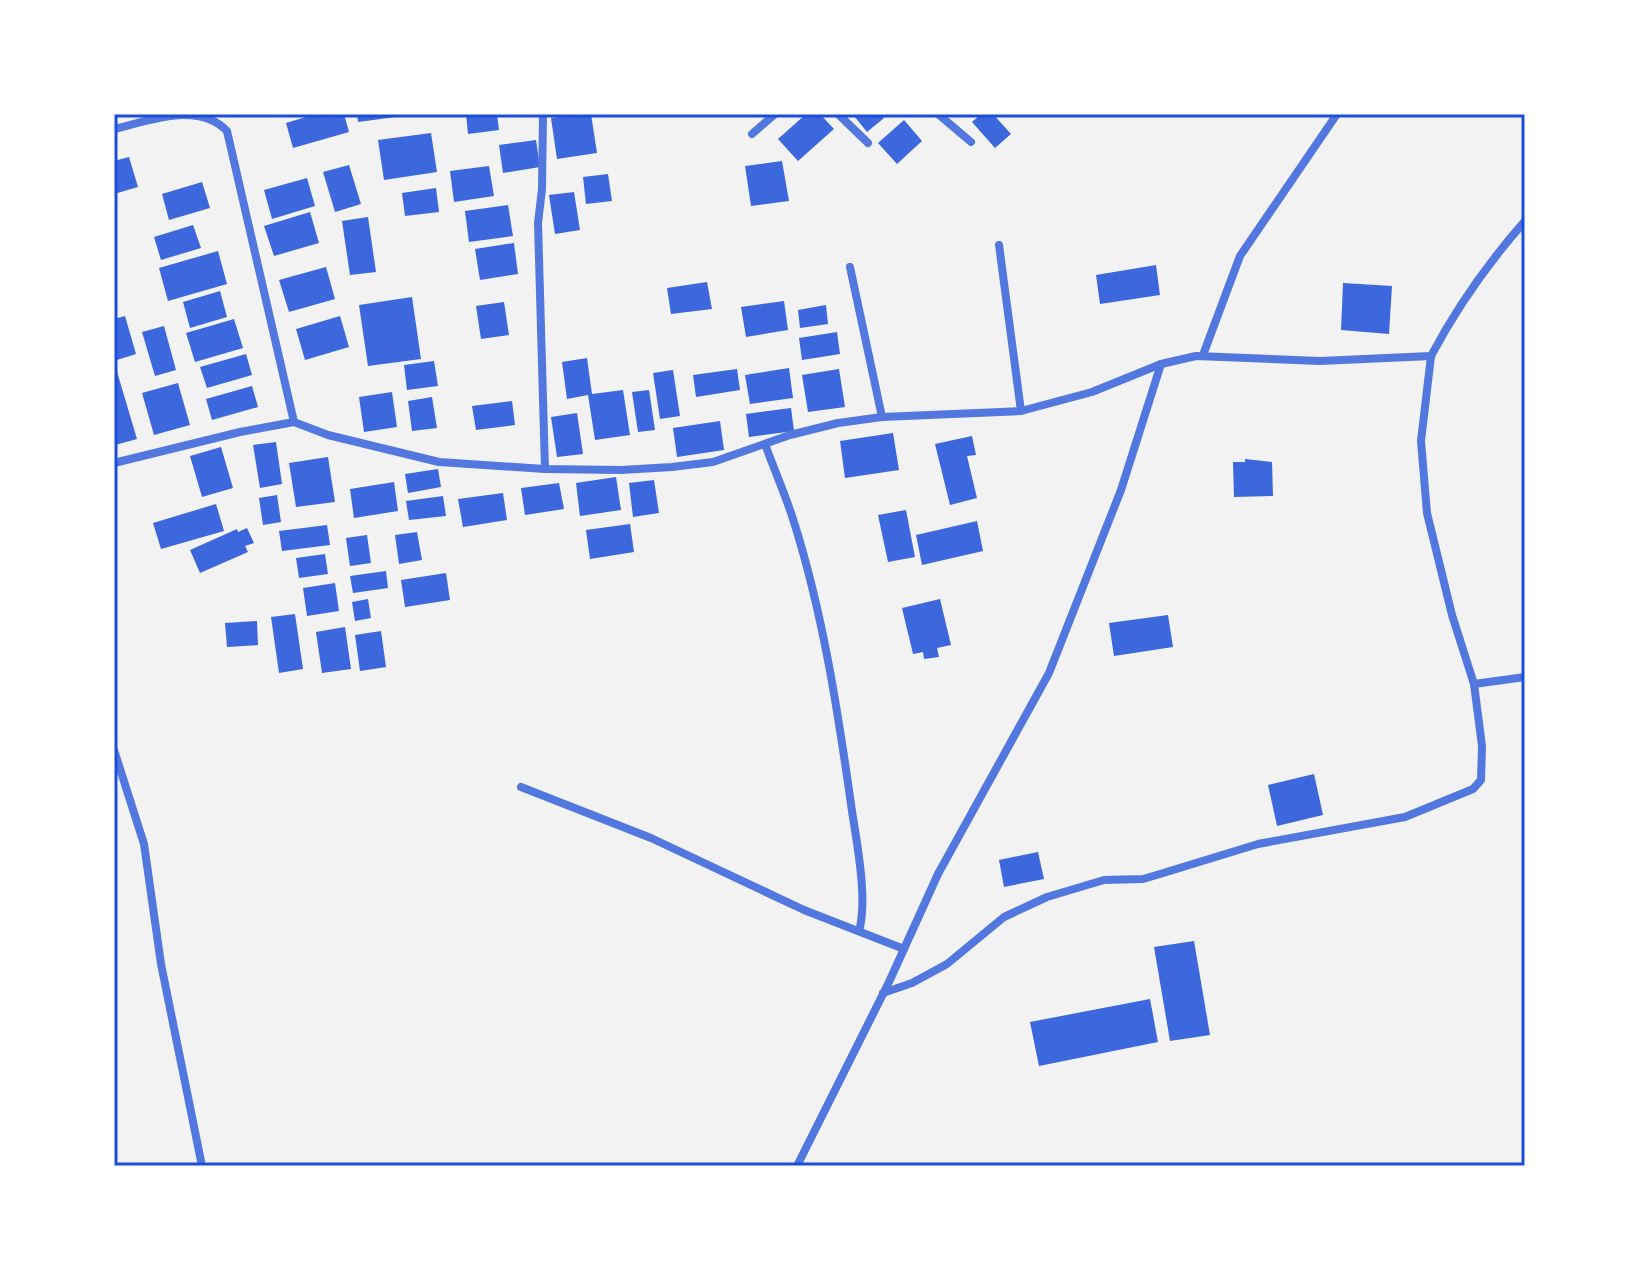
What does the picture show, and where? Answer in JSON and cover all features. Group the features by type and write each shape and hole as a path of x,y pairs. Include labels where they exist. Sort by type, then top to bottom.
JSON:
{"street":[{"path":"114,129 183,114 221,124 227,131 294,422"},
{"path":"543,114 542,189 538,223 545,469"},
{"path":"752,134 775,114"},
{"path":"838,114 868,143"},
{"path":"938,114 971,142"},
{"path":"1199,355 1240,256 1337,114"},
{"path":"883,993 912,983 947,964 1004,917 1047,897 1104,880 1143,879 1258,844 1405,817 1473,789 1481,780 1482,746 1474,684 1452,615 1427,513 1421,441 1431,356 1450,320 1482,274 1525,221"},
{"path":"999,245 1021,411"},
{"path":"850,267 882,417"},
{"path":"115,459 294,422 328,435 439,462 545,469 672,467 713,462 838,423 882,417 1021,411 1092,392 1166,362 1199,355 1320,361 1431,356"},
{"path":"797,1166 889,982 938,874 1049,673 1121,490 1166,362"},
{"path":"765,444 808,574 838,713 860,860 862,921 859,931"},
{"path":"1474,684 1525,677"},
{"path":"114,750 144,844 161,964 202,1166"},
{"path":"521,787 651,838 804,910 903,952"}],"building":[{"path":"316,114 344,114 349,132 293,148 286,123"},
{"path":"357,114 403,114 403,116 358,122"},
{"path":"466,114 497,114 499,130 468,134"},
{"path":"591,114 597,153 557,159 551,118"},
{"path":"806,114 820,114 834,129 798,161 778,139"},
{"path":"880,114 884,118 867,132 854,116"},
{"path":"981,114 993,114 1011,134 995,148 972,122"},
{"path":"904,120 922,141 897,164 878,143"},
{"path":"431,133 437,172 384,180 378,140"},
{"path":"536,140 540,167 503,173 499,145"},
{"path":"129,157 138,187 114,194 114,161"},
{"path":"782,161 789,201 751,206 745,166"},
{"path":"349,165 361,204 335,212 323,172"},
{"path":"489,166 494,196 454,202 450,171"},
{"path":"608,174 612,201 586,204 583,177"},
{"path":"307,178 315,206 272,219 264,190"},
{"path":"202,182 210,208 169,220 162,194"},
{"path":"436,188 439,212 405,216 402,193"},
{"path":"574,192 580,230 555,234 549,195"},
{"path":"508,205 513,236 469,242 465,211"},
{"path":"310,212 319,243 274,256 264,226"},
{"path":"368,217 376,272 350,275 342,221"},
{"path":"193,225 201,248 161,260 154,237"},
{"path":"514,243 518,274 480,280 475,249"},
{"path":"218,251 227,284 168,301 159,268"},
{"path":"1156,265 1160,295 1100,304 1096,275"},
{"path":"326,267 335,299 289,312 279,280"},
{"path":"707,282 712,309 671,314 667,288"},
{"path":"1343,283 1392,286 1389,334 1341,330"},
{"path":"220,291 227,317 190,328 183,302"},
{"path":"412,297 421,359 368,366 359,305"},
{"path":"784,301 788,330 746,337 741,307"},
{"path":"504,302 509,335 481,339 476,306"},
{"path":"826,305 828,324 800,328 798,310"},
{"path":"125,316 136,354 117,360 114,319"},
{"path":"340,316 349,347 305,360 296,329"},
{"path":"234,319 243,348 195,362 186,333"},
{"path":"164,326 176,370 155,376 142,332"},
{"path":"837,332 840,354 802,360 799,338"},
{"path":"246,354 252,375 207,388 200,367"},
{"path":"587,358 592,394 623,390 630,435 595,440 588,395 567,399 562,362"},
{"path":"434,361 438,386 407,390 404,365"},
{"path":"115,365 137,439 115,445 114,440"},
{"path":"789,368 793,398 750,404 745,375"},
{"path":"737,369 740,390 696,397 693,375"},
{"path":"839,369 845,407 808,412 802,375"},
{"path":"673,370 680,416 660,419 653,373"},
{"path":"178,383 190,425 154,435 142,393"},
{"path":"252,386 258,407 212,420 206,399"},
{"path":"649,390 655,430 638,432 632,392"},
{"path":"392,392 397,427 364,432 359,397"},
{"path":"432,397 437,428 412,431 408,401"},
{"path":"512,401 515,425 476,430 472,406"},
{"path":"791,408 794,431 749,437 746,414"},
{"path":"577,413 583,454 557,457 551,417"},
{"path":"720,421 724,450 677,457 673,428"},
{"path":"893,433 899,470 845,478 840,441"},
{"path":"972,436 976,455 967,456 977,498 950,505 935,444"},
{"path":"276,442 282,484 260,488 253,445"},
{"path":"221,447 233,488 202,497 190,456"},
{"path":"328,457 335,502 296,507 289,463"},
{"path":"1245,459 1272,462 1273,496 1234,497 1233,462 1245,462"},
{"path":"438,469 441,487 408,493 405,474"},
{"path":"616,477 621,510 580,516 576,483"},
{"path":"654,480 659,513 633,517 629,483"},
{"path":"394,482 398,511 354,518 350,489"},
{"path":"559,483 564,509 525,515 521,488"},
{"path":"503,493 507,520 463,527 458,499"},
{"path":"277,495 281,522 263,525 259,498"},
{"path":"443,496 446,516 409,520 406,501"},
{"path":"216,504 224,531 161,549 153,523"},
{"path":"906,510 915,557 888,562 878,515"},
{"path":"977,521 983,551 922,565 916,535"},
{"path":"630,524 634,552 590,559 586,530"},
{"path":"327,525 330,545 282,551 279,531"},
{"path":"247,528 254,543 245,546 248,552 200,573 190,550 237,529 238,532"},
{"path":"417,532 422,560 399,564 395,535"},
{"path":"367,535 371,563 350,566 346,538"},
{"path":"325,554 328,574 299,578 296,558"},
{"path":"386,571 388,588 353,593 350,576"},
{"path":"446,573 450,600 405,607 401,580"},
{"path":"335,583 339,611 307,616 303,588"},
{"path":"368,599 371,618 355,621 352,602"},
{"path":"940,599 951,645 937,648 939,657 924,659 923,652 913,654 902,608"},
{"path":"295,614 303,669 279,673 271,617"},
{"path":"1168,615 1173,647 1114,656 1109,623"},
{"path":"257,621 258,645 227,647 225,623"},
{"path":"345,627 351,669 322,673 316,632"},
{"path":"381,631 386,667 360,671 355,635"},
{"path":"1314,774 1323,815 1277,826 1268,785"},
{"path":"1038,852 1044,879 1004,887 999,860"},
{"path":"1194,941 1210,1035 1170,1041 1154,947"},
{"path":"1150,999 1158,1042 1039,1066 1030,1022"}]}
